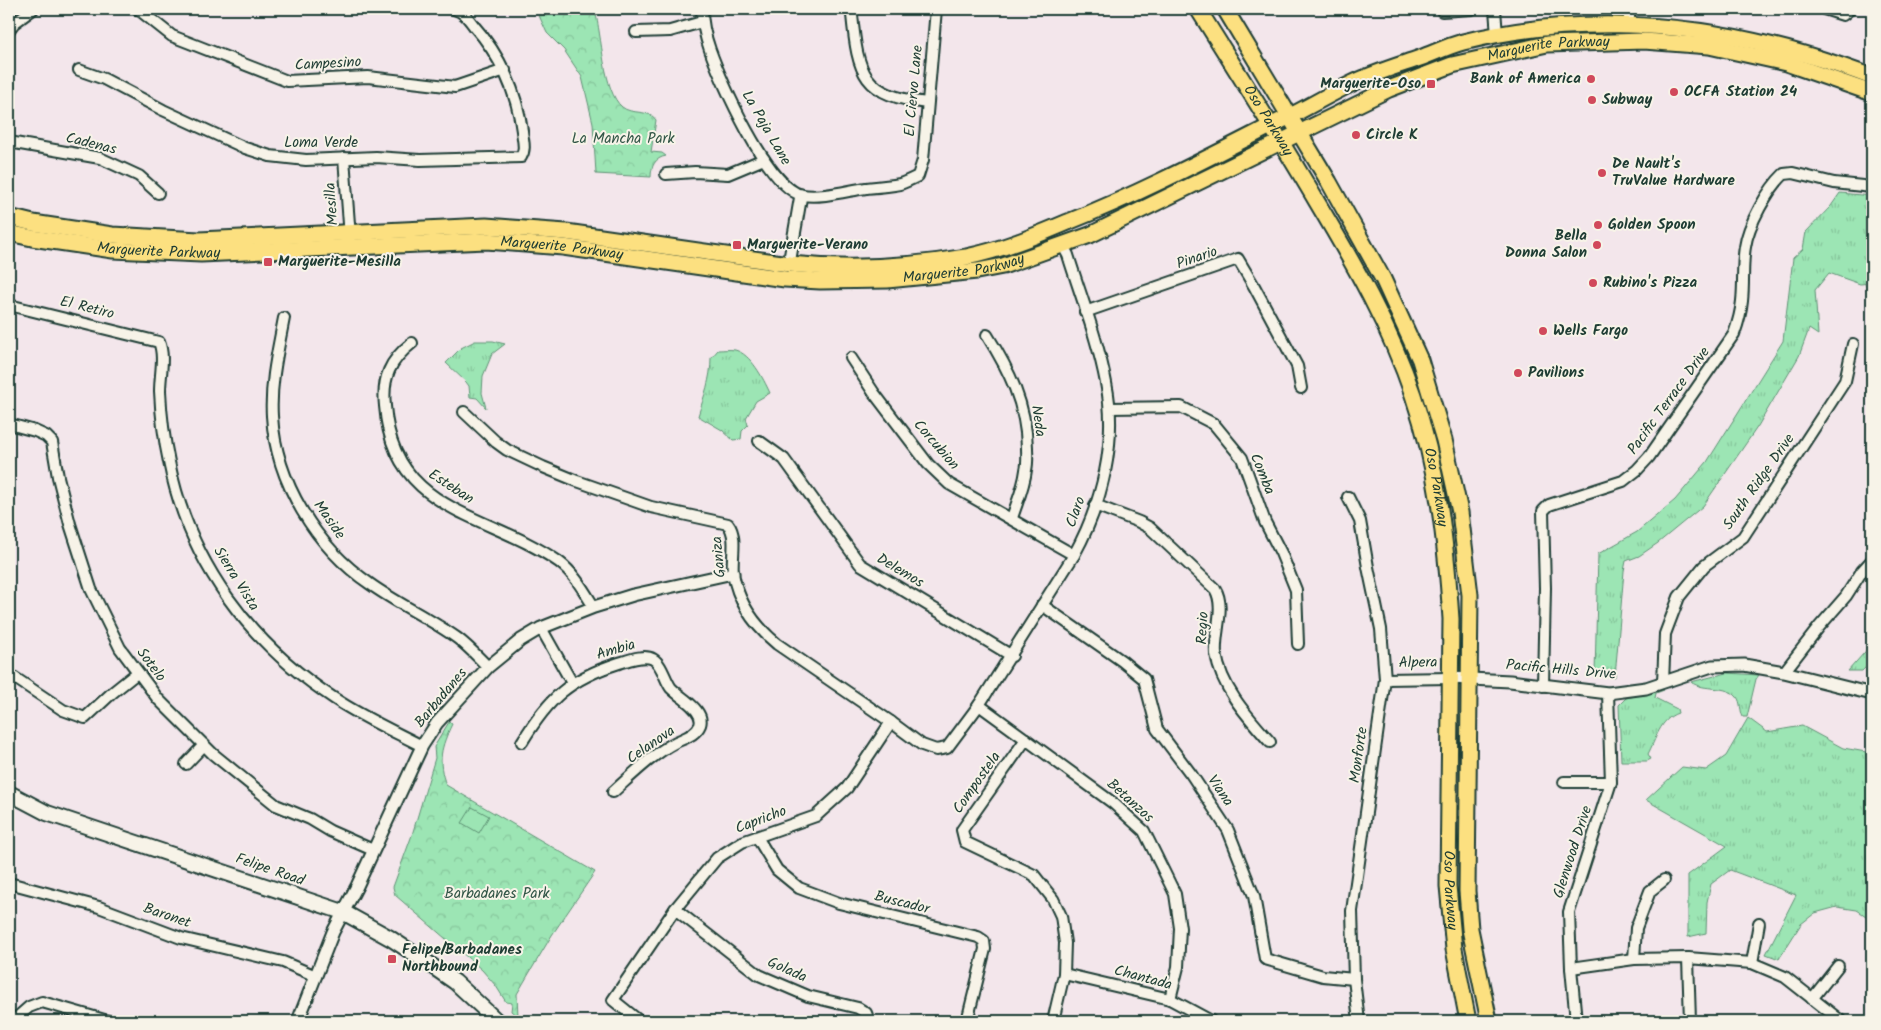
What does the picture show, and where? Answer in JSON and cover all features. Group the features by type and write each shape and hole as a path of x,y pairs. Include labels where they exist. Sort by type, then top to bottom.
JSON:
{"main road":[{"name":"Oso Parkway","path":"1198,9 1281,141 1363,280 1392,341 1413,395 1427,445 1438,489 1451,619 1448,886 1454,950 1468,1021"},
{"name":"Oso Parkway","path":"1225,9 1384,278 1420,360 1444,440 1464,535 1470,596 1467,891 1470,929 1489,1021"},
{"name":"Marguerite Parkway","path":"9,233 113,250 201,254 486,226 566,232 789,264 820,267 883,266 967,257 1021,241 1107,206 1352,84 1384,70 1460,43 1497,35 1546,28 1589,25 1630,26 1710,33 1773,46 1872,77"},
{"name":"Marguerite Parkway","path":"9,217 33,223 112,235 199,240 350,239 486,241 563,247 785,279 820,281 887,280 977,271 1011,263 1090,235 1388,89 1452,65 1547,44 1644,41 1709,46 1786,63 1872,93"},
{"name":"Felipe Road","path":"9,793 47,813 343,912 390,938 422,959 454,982 497,1021"}],"street":[{"path":"9,30 33,9"},
{"name":"Campesino","path":"138,9 172,36 287,81 368,77 455,87 505,70"},
{"path":"454,9 462,11 484,38 505,70"},
{"name":"La Paja Lane","path":"702,9 702,22 710,50 734,104 764,160 776,177 789,189 801,195"},
{"name":"El Ciervo Lane","path":"801,195 824,194 901,184 918,176 922,160 936,9"},
{"path":"1442,11 1472,9"},
{"path":"1495,9 1497,35"},
{"path":"1629,9 1630,26"},
{"path":"1824,9 1844,15 1850,9"},
{"path":"852,15 860,65 869,81 887,95 927,103"},
{"path":"636,32 670,32 702,22"},
{"name":"Loma Verde","path":"79,70 104,79 163,110 259,153 288,159 392,158 420,160 521,157 524,151 520,113 505,70"},
{"name":"Cadenas","path":"9,142 100,158 139,176 158,192"},
{"name":"Mesilla","path":"344,158 350,239"},
{"path":"666,174 728,174 764,160"},
{"name":"Pacific Terrace Drive","path":"1543,686 1543,511 1548,505 1623,481 1650,457 1734,334 1740,318 1745,246 1759,209 1784,174 1793,173 1834,183 1872,188"},
{"path":"789,264 801,195"},
{"name":"Claro","path":"936,750 947,748 979,706 1012,656 1086,533 1104,480 1109,443 1110,408 1106,383 1068,255 1062,244"},
{"name":"Pinario","path":"1085,312 1238,259 1297,366 1301,388"},
{"name":"El Retiro","path":"9,305 159,342"},
{"name":"Maside","path":"284,318 273,382 272,416 277,450 292,490 307,518 326,545 344,564 370,584 458,639 488,667"},
{"name":"Neda","path":"987,335 1006,365 1019,396 1026,431 1027,468 1012,518"},
{"name":"Sierra Vista","path":"159,342 162,354 160,391 162,416 171,475 188,525 210,569 231,602 265,644 307,679 335,699 422,746"},
{"name":"Esteban","path":"412,343 400,352 392,364 386,379 384,395 386,427 398,458 413,479 438,500 559,562 572,575 594,606"},
{"name":"South Ridge Drive","path":"1662,682 1665,634 1679,597 1704,566 1743,536 1845,381 1853,344"},
{"name":"Corcubion","path":"851,358 874,393 928,464 949,484 1012,518 1074,555"},
{"name":"Comba","path":"1110,408 1181,407 1214,424 1242,458 1265,522 1281,552 1296,590 1298,644"},
{"name":"Ganiza","path":"464,412 496,442 543,467 652,507 728,524 732,533 733,573 740,600 752,620 763,632 777,644 922,745 936,750"},
{"name":"Sotelo","path":"9,424 36,431 46,436 52,442 58,477 70,524 90,589 120,648 158,699 227,767 276,805 310,819 330,831 373,850"},
{"name":"Delemos","path":"759,441 784,459 860,564 1012,656"},
{"name":"Monforte","path":"1348,497 1360,521 1381,628 1385,679 1352,911 1354,979 1359,1021"},
{"name":"Regio","path":"1096,505 1150,528 1215,588 1220,600 1216,641 1219,666 1227,686 1270,742"},
{"path":"1784,672 1819,626 1846,596 1872,560"},
{"name":"Barbadanes","path":"298,1021 343,912 422,746 437,723 488,667 521,640 541,628 594,606 633,595 733,573"},
{"name":"Viana","path":"1042,605 1122,661 1144,679 1157,729 1191,774 1228,830 1254,896 1265,959 1323,976 1354,979"},
{"path":"541,628 572,683"},
{"name":"Ambia","path":"522,742 537,718 552,700 572,683 599,669 627,660 646,657 655,660 671,687 697,710 701,719"},
{"name":"Pacific Hills Drive","path":"1451,678 1510,681 1608,693 1646,688 1712,666 1744,665 1784,672 1872,694"},
{"path":"9,674 63,710 85,718 137,673"},
{"name":"Alpera","path":"1385,679 1451,678"},
{"name":"Glenwood Drive","path":"1576,1021 1571,968 1569,912 1611,782 1608,693"},
{"name":"Betanzos","path":"979,706 1113,803 1144,830 1175,894 1180,928 1178,967 1170,999"},
{"name":"Celanova","path":"613,792 658,754 675,743 692,736 700,726 701,719"},
{"name":"Capricho","path":"639,1021 613,1000 675,909 717,858 742,842 816,816 846,788 891,722"},
{"name":"Compostela","path":"1026,739 962,830 962,835 965,842 1034,875 1046,888 1061,916 1065,943 1064,974"},
{"path":"186,764 204,746"},
{"path":"1564,782 1611,782"},
{"name":"Buscador","path":"757,837 778,870 799,888 839,903 978,937 984,941 985,949 967,1021"},
{"path":"1634,959 1636,928 1650,891 1664,880"},
{"name":"Baronet","path":"9,883 99,907 181,938 283,962 316,976"},
{"name":"Golada","path":"675,909 759,976 808,996 858,1008 866,1012 869,1021"},
{"path":"1752,964 1759,923"},
{"path":"1571,968 1634,959 1688,958 1752,964 1785,977 1841,1021"},
{"path":"1688,958 1690,1021"},
{"path":"1812,999 1838,966"},
{"path":"1053,1021 1064,974"},
{"name":"Chantada","path":"1064,974 1170,999 1211,1021"},
{"path":"13,1021 29,1007 42,1002 108,1021"}],"green space":[{"name":"La Mancha Park","path":"536,9 593,9 595,11 607,76 616,99 622,107 630,111 649,114 656,120 651,152 662,153 666,156 654,163 651,177 596,174 593,123 582,77 564,50 547,33"},
{"path":"1840,193 1872,196 1872,283 1860,284 1829,273 1815,290 1818,335 1809,329 1799,356 1758,426 1703,506 1658,543 1639,556 1626,561 1615,677 1595,674 1598,554 1637,532 1675,500 1707,462 1783,341 1793,258 1803,249 1806,232 1831,206"},
{"path":"475,341 493,341 505,344 492,354 483,376 482,393 486,408 477,398 470,397 469,386 446,363 461,348"},
{"path":"718,350 735,350 746,356 756,367 770,393 756,401 746,418 748,425 742,431 741,439 733,440 722,430 698,416 705,394 711,358"},
{"path":"1872,644 1872,661 1862,671 1848,671"},
{"path":"1727,673 1759,675 1756,679 1747,717 1743,717 1738,699 1732,693 1721,689 1702,687 1691,682"},
{"path":"1664,690 1656,693 1655,698 1677,709 1678,713 1667,720 1659,730 1648,754 1651,759 1647,761 1621,761 1619,705 1626,698"},
{"path":"1748,718 1767,732 1802,726 1843,748 1872,753 1872,920 1857,910 1837,907 1815,913 1801,924 1779,959 1766,954 1796,895 1730,870 1711,884 1707,902 1706,933 1688,937 1688,875 1727,846 1646,800 1682,767 1706,770 1726,756"},
{"name":"Barbadanes Park","path":"449,722 452,724 445,740 441,761 446,785 595,872 552,935 517,994 518,1017 511,1011 512,1003 506,1002 496,986 482,970 395,895 393,887 412,835 435,758 434,747"},
{"path":"472,807 489,816 479,833 462,823"}],"place":[{"name":"Bank of America","path":"1591,79"},
{"name":"Marguerite-Oso","path":"1431,84"},
{"name":"OCFA Station 24","path":"1674,92"},
{"name":"Subway","path":"1592,100"},
{"name":"Circle K","path":"1356,135"},
{"name":"De Nault's TruValue Hardware","path":"1602,173"},
{"name":"Golden Spoon","path":"1598,225"},
{"name":"Marguerite-Verano","path":"737,245"},
{"name":"Bella Donna Salon","path":"1597,245"},
{"name":"Marguerite-Mesilla","path":"268,262"},
{"name":"Rubino's Pizza","path":"1593,283"},
{"name":"Wells Fargo","path":"1543,331"},
{"name":"Pavilions","path":"1518,373"},
{"name":"Felipe/Barbadanes Northbound","path":"392,959"}]}
